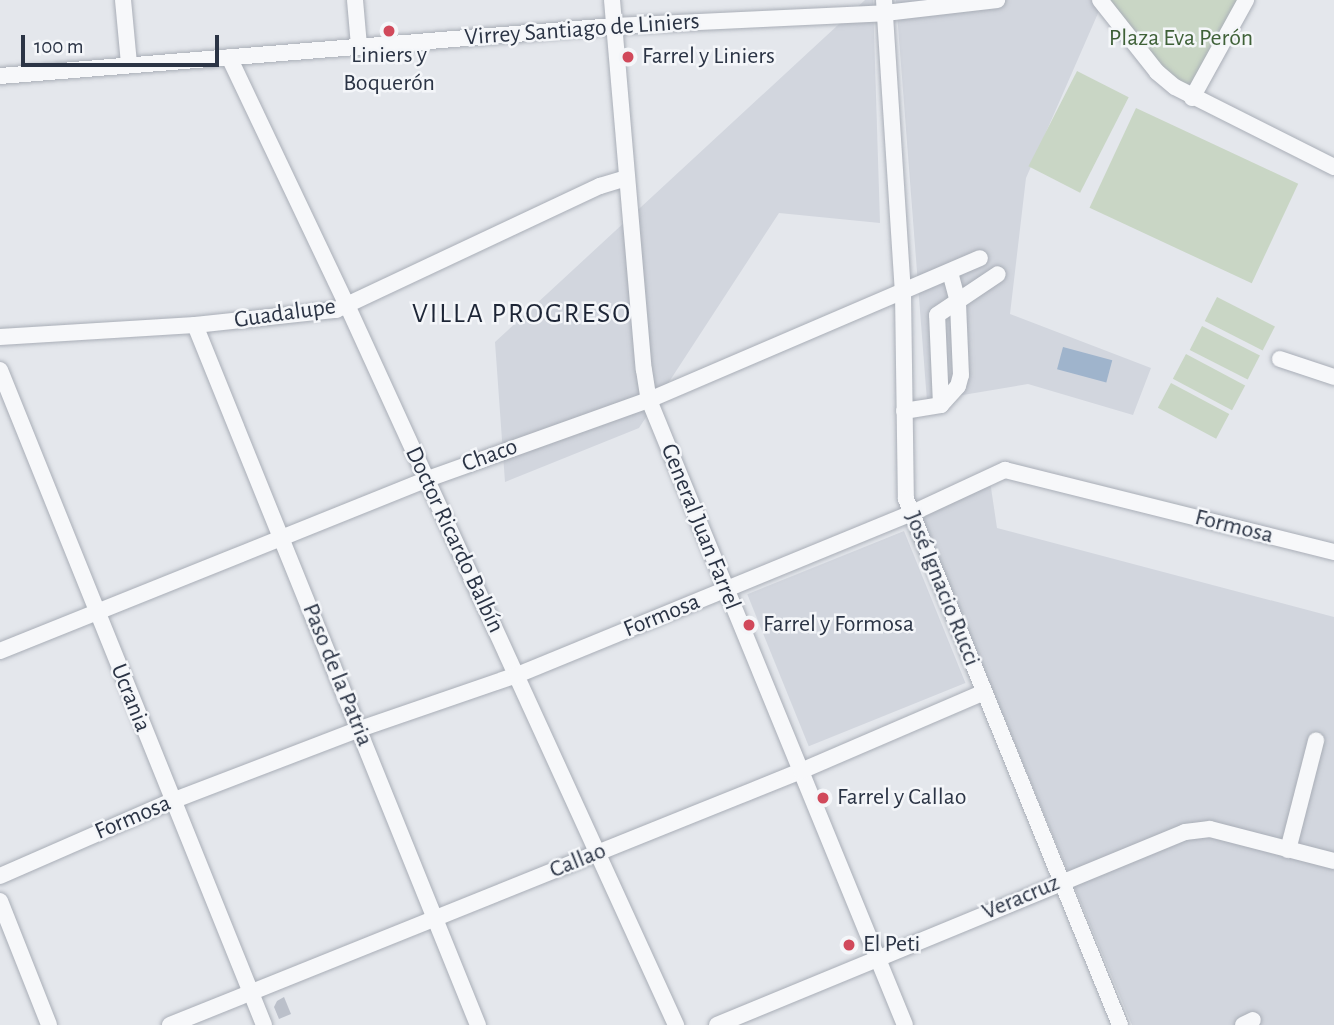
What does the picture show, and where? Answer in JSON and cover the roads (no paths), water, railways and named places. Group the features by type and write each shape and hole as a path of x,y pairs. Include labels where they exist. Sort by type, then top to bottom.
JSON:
{"street":[{"path":"123,0 129,64"},
{"path":"355,0 359,46"},
{"name":"General Juan Farrel","path":"612,0 626,178 649,400 905,1025"},
{"name":"Virrey Santiago de Liniers","path":"0,76 614,26 997,0"},
{"path":"1100,0 1157,72 1192,98 1334,167"},
{"path":"1192,98 1246,0"},
{"name":"José Ignacio Rucci","path":"884,7 902,293 906,499 1120,1025"},
{"name":"Doctor Ricardo Balbín","path":"229,57 347,305 676,1025"},
{"name":"Guadalupe","path":"0,337 195,325 327,312 600,186 626,178"},
{"name":"Chaco","path":"0,651 425,480 649,400 980,258"},
{"path":"904,411 941,405 954,393 961,375 958,302 950,273"},
{"path":"941,405 937,315 998,274"},
{"name":"Paso de la Patria","path":"195,325 478,1025"},
{"path":"1280,359 1334,377"},
{"name":"Ucrania","path":"0,370 95,613 264,1025"},
{"name":"Formosa","path":"0,876 172,801 360,729 517,675 910,513 997,472 1009,470 1334,552"},
{"name":"Callao","path":"170,1025 802,771 985,692"},
{"path":"1288,850 1315,741"},
{"name":"Veracruz","path":"717,1025 1062,881 1199,829 1334,862"},
{"path":"0,901 49,1025"}],"water":[{"path":"1063,347 1112,360 1106,382 1057,369"}],"place":[{"name":"Liniers y Boquerón","path":"389,31"},
{"name":"Farrel y Liniers","path":"628,57"},
{"name":"Farrel y Formosa","path":"749,625"},
{"name":"Farrel y Callao","path":"823,798"},
{"name":"El Peti","path":"849,945"}],"district":[{"name":"VILLA PROGRESO","path":"522,314"}],"park label":[{"name":"Plaza Eva Perón","path":"1181,39"}]}
